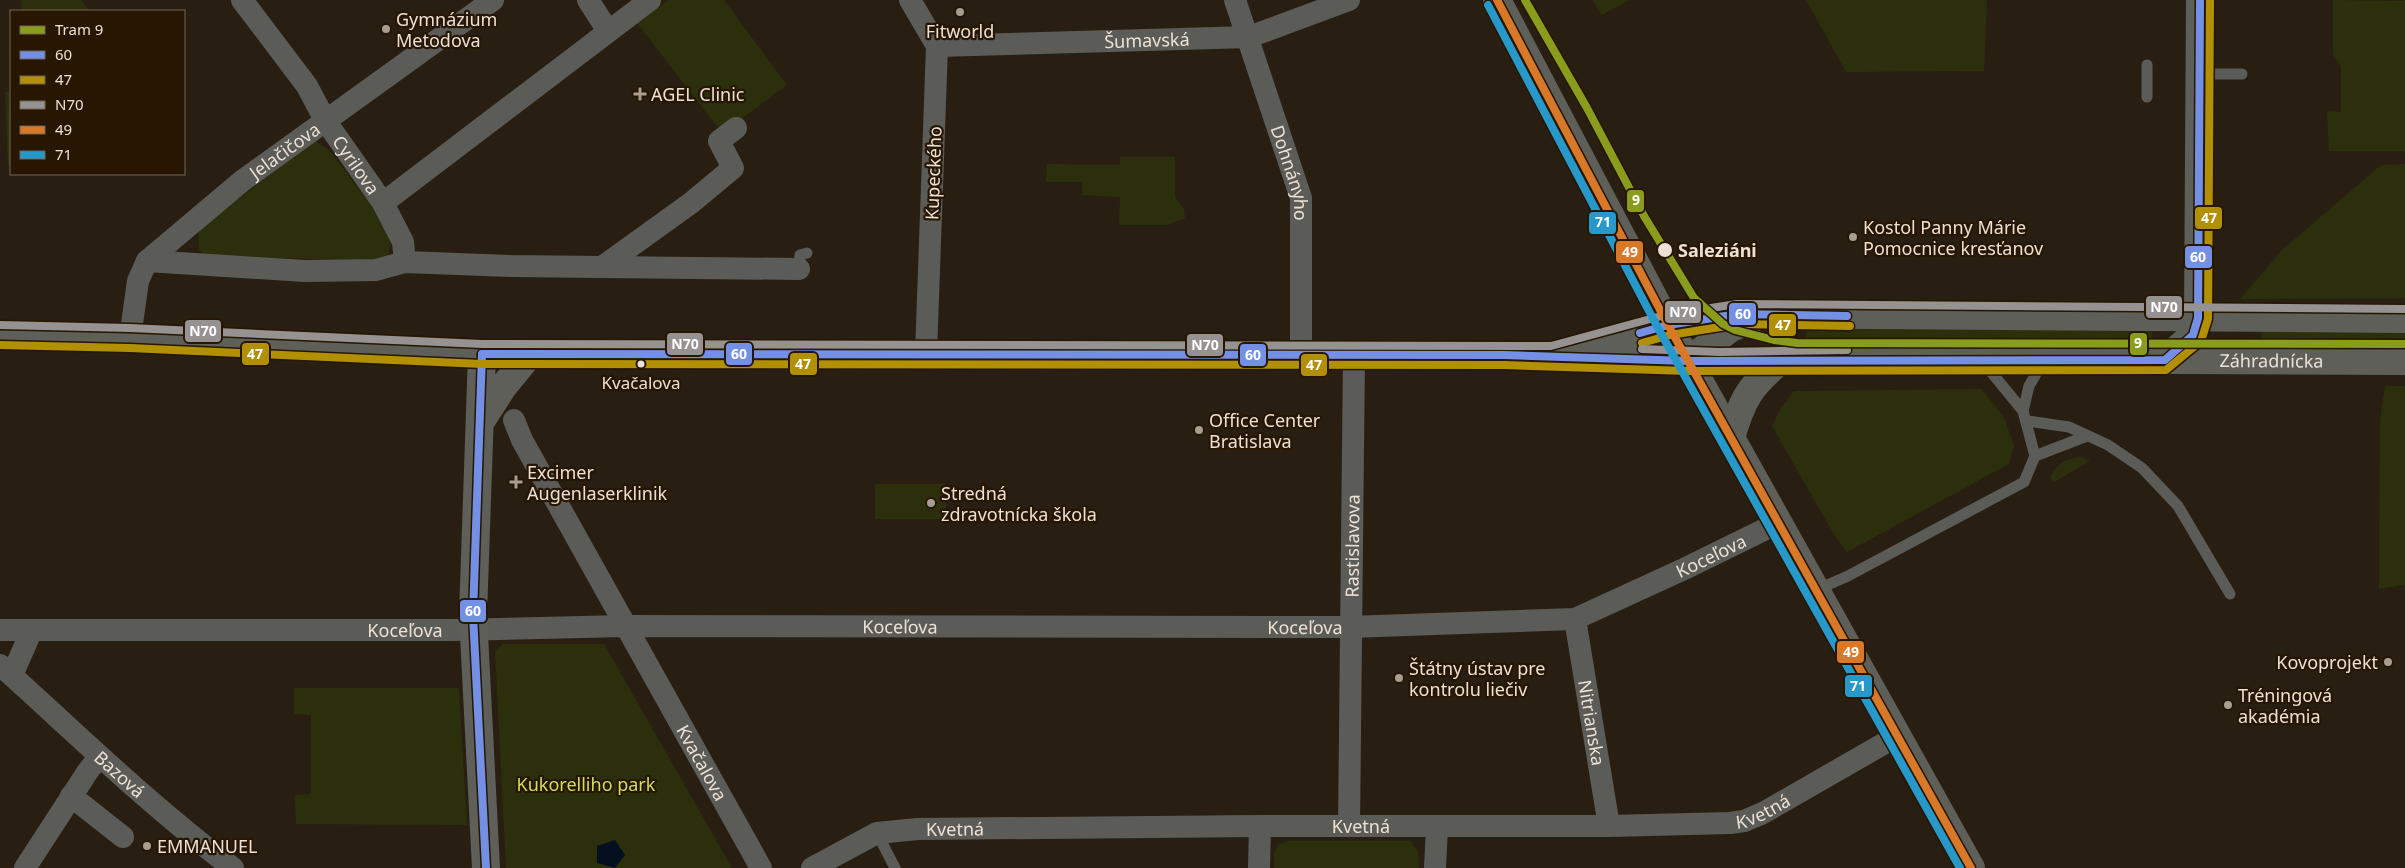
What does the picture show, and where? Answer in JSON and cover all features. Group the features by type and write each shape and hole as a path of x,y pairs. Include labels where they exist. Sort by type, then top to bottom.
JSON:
{"street":[{"name":"Cyrilova","path":"242,0 307,86 325,120 384,203 403,242 405,262"},
{"name":"Jelačičova","path":"130,338 138,281 147,261 242,181 492,0"},
{"path":"588,0 608,31"},
{"path":"384,203 650,0"},
{"path":"910,0 937,46"},
{"name":"Dohnányho","path":"1235,0 1301,198 1301,355"},
{"name":"Šumavská","path":"937,46 1248,37 1349,0"},
{"path":"1497,0 1688,362 1971,868"},
{"path":"2166,360 2193,335 2198,318 2200,0"},
{"name":"Kupeckého","path":"926,354 937,46"},
{"path":"602,267 691,203 733,168 719,140 736,128"},
{"path":"147,261 305,271 376,270 405,262 602,267 803,261"},
{"name":"Záhradnícka","path":"1552,356 1668,325 1738,314 1768,316 2405,319"},
{"name":"Záhradnícka","path":"1688,362 1731,328 1768,316"},
{"path":"2198,318 2221,344 2250,360"},
{"name":"Záhradnícka","path":"0,335 130,338 482,354 1354,354 1552,356 1688,362 1980,359 2405,361"},
{"path":"482,354 473,630 486,868"},
{"path":"480,423 503,387 530,354"},
{"name":"Rastislavova","path":"1349,826 1354,354"},
{"path":"1731,438 1740,405 1759,379 1781,360"},
{"name":"Kvačalova","path":"514,420 522,440 624,626 761,868"},
{"name":"Koceľova","path":"0,630 473,630 624,626 1350,627 1575,619 1778,523"},
{"name":"Nitrianska","path":"1575,619 1609,826"},
{"name":"Bazová","path":"32,630 6,670 99,757 181,829 233,868"},
{"name":"Kvetná","path":"812,868 877,833 918,829 1260,826 1609,826 1730,823 1744,821 1763,813 1897,736"},
{"path":"25,868 71,796 99,757"},
{"path":"71,796 123,837"},
{"path":"1258,868 1260,826"},
{"path":"1435,868 1437,826"}],"lane":[{"path":"2147,65 2147,97"},
{"path":"2200,74 2242,74"},
{"path":"1980,359 2026,416 2069,427 2125,455 2142,468 2178,506 2230,594"},
{"path":"1816,590 1848,576 2024,482 2035,456 2026,416 2029,386 2044,359"},
{"path":"2035,456 2088,436"},
{"path":"877,833 895,868"}],"green space":[{"path":"21,0 81,0 88,10 22,10"},
{"path":"669,0 724,0 787,85 722,133 637,23"},
{"path":"1593,0 1629,0 1602,15"},
{"path":"1806,0 1987,0 1984,71 1846,72"},
{"path":"2333,0 2405,1 2405,151 2329,151 2327,111 2341,112 2341,67 2333,54"},
{"path":"9,91 10,165 8,165 5,92"},
{"path":"315,141 330,151 378,214 387,230 390,245 387,261 207,256 199,250 198,229"},
{"path":"1120,157 1175,157 1175,197 1184,209 1185,218 1167,225 1119,225 1120,197 1082,195 1082,182 1046,182 1047,164 1120,165"},
{"path":"2405,164 2405,298 2240,299 2282,250 2381,165"},
{"path":"1807,328 2152,330 2151,350 1805,346"},
{"path":"2262,331 2405,331 2405,350 2261,349"},
{"path":"2385,386 2405,386 2405,585 2379,589 2380,421"},
{"path":"1982,389 2004,418 2014,445 2009,464 1847,552 1835,536 1772,426 1781,408 1794,391"},
{"path":"2082,457 2090,461 2054,482 2050,478 2063,462"},
{"path":"875,484 946,484 946,519 875,519"},
{"name":"Kukorelliho park","path":"503,644 604,644 732,868 506,868 495,651"},
{"path":"294,688 459,688 467,825 296,824 295,795 311,794 311,715 294,714"},
{"path":"1288,841 1410,841 1418,851 1419,868 1274,868 1274,853 1279,844"}],"water":[{"path":"615,840 625,855 615,868 597,863 597,846"}],"tram line":[{"name":"9","path":"1525,0 1587,108 1644,216 1694,298 1723,324 1735,330 1774,340 1797,343 2405,344"}],"transit line":[{"name":"49","path":"1497,0 1668,325 1971,868"},
{"name":"60","path":"482,354 1504,355 1688,361 2165,360 2193,335 2198,318 2200,0"},
{"name":"47","path":"0,345 130,348 482,364 1504,365 1688,371 2166,370 2201,341 2208,319 2210,0"},
{"name":"71","path":"1488,5 1659,330 1960,868"},
{"name":"N70","path":"0,325 130,328 482,344 1551,346 1665,315 1737,304 2405,309"},
{"name":"60","path":"1640,333 1668,325 1738,314 1847,316"},
{"name":"47","path":"1642,343 1670,335 1739,324 1850,326"},
{"name":"N70","path":"1642,349 1719,352 1847,350"},
{"name":"60","path":"482,354 473,615 486,868"}],"place":[{"name":"Fitworld","path":"960,12"},
{"name":"Gymnázium Metodova","path":"386,29"},
{"name":"AGEL Clinic","path":"640,94"},
{"name":"Kostol Panny Márie Pomocnice kresťanov","path":"1853,237"},
{"name":"Saleziáni","path":"1665,250"},
{"name":"Kvačalova","path":"641,364"},
{"name":"Office Center Bratislava","path":"1199,430"},
{"name":"Excimer Augenlaserklinik","path":"516,482"},
{"name":"Stredná zdravotnícka škola","path":"931,503"},
{"name":"Kovoprojekt","path":"2388,662"},
{"name":"Štátny ústav pre kontrolu liečiv","path":"1399,678"},
{"name":"Tréningová akadémia","path":"2228,705"},
{"name":"EMMANUEL","path":"147,846"}]}
